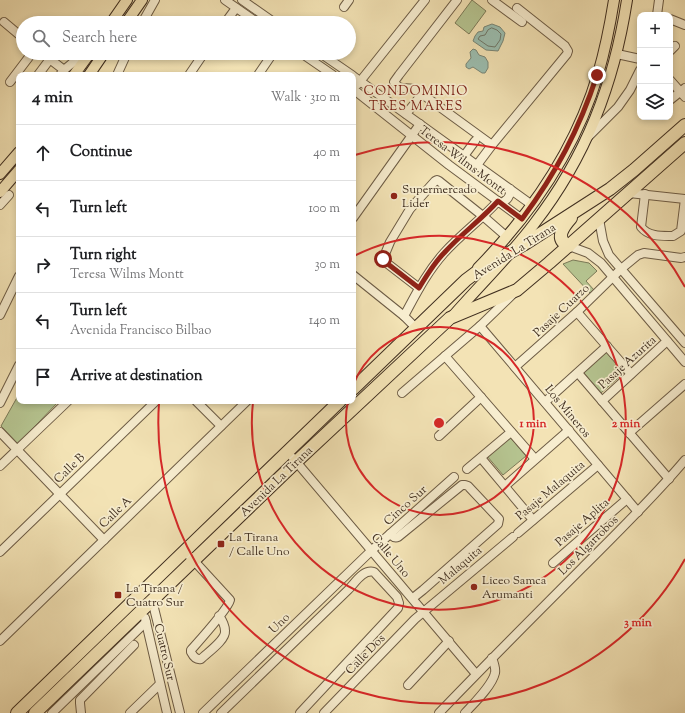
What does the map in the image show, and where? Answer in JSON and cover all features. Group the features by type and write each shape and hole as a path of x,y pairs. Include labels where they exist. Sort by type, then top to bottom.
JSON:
{"highway":[{"name":"Avenida La Tirana","path":"356,386 466,280 482,268 509,254 582,208 622,180 685,126"},
{"name":"Avenida La Tirana","path":"35,713 193,560 450,318 517,290 685,143"},
{"path":"568,246 561,240 561,232 565,225 582,208 593,208 599,216 599,219"},
{"name":"Avenida La Tirana","path":"17,713 287,452 332,404"}],"main road":[{"path":"116,16 127,0"},
{"path":"131,16 142,0"},
{"path":"466,280 522,219 555,171 574,136 595,82 603,54 614,0"},
{"path":"450,318 534,225 556,194 588,138 617,54 627,0"},
{"path":"76,72 85,60"},
{"path":"91,72 99,60"},
{"path":"0,174 16,155"},
{"path":"4,194 16,175"}],"street":[{"path":"146,16 156,0"},
{"path":"224,0 248,16"},
{"path":"242,0 265,16"},
{"path":"356,86 425,0"},
{"path":"457,0 398,74 394,82 400,88 414,89 422,94 492,145"},
{"path":"492,0 522,22"},
{"path":"659,0 659,12"},
{"path":"230,16 236,8"},
{"path":"476,165 568,51 565,46 517,8"},
{"path":"673,20 685,26"},
{"path":"4,22 16,32"},
{"path":"617,54 637,58"},
{"path":"18,72 27,60"},
{"path":"40,72 49,60"},
{"path":"52,60 62,72 76,60"},
{"path":"118,72 124,60"},
{"path":"191,72 199,60"},
{"path":"260,72 268,60"},
{"path":"310,60 326,72"},
{"name":"Teresa Wilms Montt","path":"330,60 348,72"},
{"path":"10,82 16,74"},
{"path":"588,138 618,107 630,90 637,76"},
{"name":"Teresa Wilms Montt","path":"356,78 532,205"},
{"path":"673,83 684,92 673,98"},
{"name":"Teresa Wilms Montt","path":"356,91 449,165 522,219"},
{"path":"406,114 422,94"},
{"path":"356,214 420,124"},
{"path":"464,156 475,142"},
{"path":"419,288 383,259 390,242 410,209 435,181 439,181 484,216 507,237"},
{"path":"404,316 431,269 444,253 499,202 509,198 510,189"},
{"path":"629,193 645,194 685,199 681,231 673,236 655,235 647,233 641,227 645,194"},
{"path":"0,205 4,194"},
{"path":"599,219 603,241 610,255 684,339"},
{"path":"568,246 593,256 601,263 685,362"},
{"name":"Pasaje Cuarzo","path":"515,367 638,255 644,253 681,258 685,257"},
{"path":"356,277 404,316 416,328"},
{"path":"0,315 16,282"},
{"name":"Avenida La Tirana","path":"402,393 480,326 517,290"},
{"path":"577,312 631,374"},
{"name":"Los Mineros","path":"480,326 638,512"},
{"name":"Pasaje Azurita","path":"602,401 631,374 669,344 684,339"},
{"path":"545,402 607,346"},
{"path":"445,356 535,460"},
{"path":"0,403 16,370"},
{"path":"578,372 669,479"},
{"path":"629,433 685,384"},
{"path":"439,436 481,398"},
{"path":"0,466 65,404"},
{"name":"Calle B","path":"0,552 153,404"},
{"path":"199,404 221,426"},
{"name":"Calle A","path":"0,641 244,404"},
{"path":"505,486 568,430"},
{"path":"0,432 104,540"},
{"path":"467,469 511,432"},
{"name":"Calle Uno","path":"287,452 413,598 476,674"},
{"path":"481,458 533,520"},
{"name":"Los Algarrobos","path":"439,713 638,512 685,460"},
{"name":"Pasaje Malaquita","path":"515,535 598,465"},
{"name":"Cinco Sur","path":"372,550 454,477"},
{"path":"390,534 396,538 398,537 462,485 468,486 499,519 498,524 413,598"},
{"name":"Pasaje Aplita","path":"553,563 627,499"},
{"name":"Malaquita","path":"424,612 515,535"},
{"name":"Uno","path":"203,713 372,550"},
{"path":"185,551 229,598 229,604 219,616 191,650 198,660 201,659 225,635 226,630 219,616"},
{"path":"221,713 365,572 374,572 397,597 399,603 398,608 300,713"},
{"name":"Cuatro Sur","path":"137,597 143,609 167,713"},
{"name":"Cuatro Sur","path":"152,600 180,713"},
{"name":"Calle Dos","path":"324,713 415,619 424,612"},
{"path":"52,713 146,622"},
{"path":"408,684 449,641"},
{"path":"80,700 134,645"},
{"path":"465,713 490,684 495,673 495,665 492,658"},
{"path":"130,713 160,684"},
{"path":"73,693 80,700 81,713"}],"green space":[{"path":"472,0 486,11 469,34 455,23"},
{"path":"573,260 589,263 597,271 586,281 594,290 590,293 563,264"},
{"path":"606,352 625,372 601,393 583,372"},
{"path":"16,399 16,404 56,404 18,444 1,426"},
{"path":"510,437 526,456 503,475 487,456"}],"water":[{"path":"492,24 500,27 505,33 498,51 486,50 473,41 478,32 483,31 484,27"},
{"path":"473,49 476,50 479,55 485,57 488,62 488,68 485,73 482,73 473,67 469,69 466,67 466,64 471,58 470,52"}],"place":[{"name":"Supermercado Lider","path":"394,196"},
{"name":"La Tirana / Calle Uno","path":"221,544"},
{"name":"Liceo Samca Arumanti","path":"474,587"},
{"name":"La Tirana / Cuatro Sur","path":"118,595"}],"district":[{"name":"CONDOMINIO TRES MARES","path":"416,98"}],"route":[{"path":"383,259 419,288 431,269 444,253 498,201 522,219 555,171 574,136 597,75"}]}
